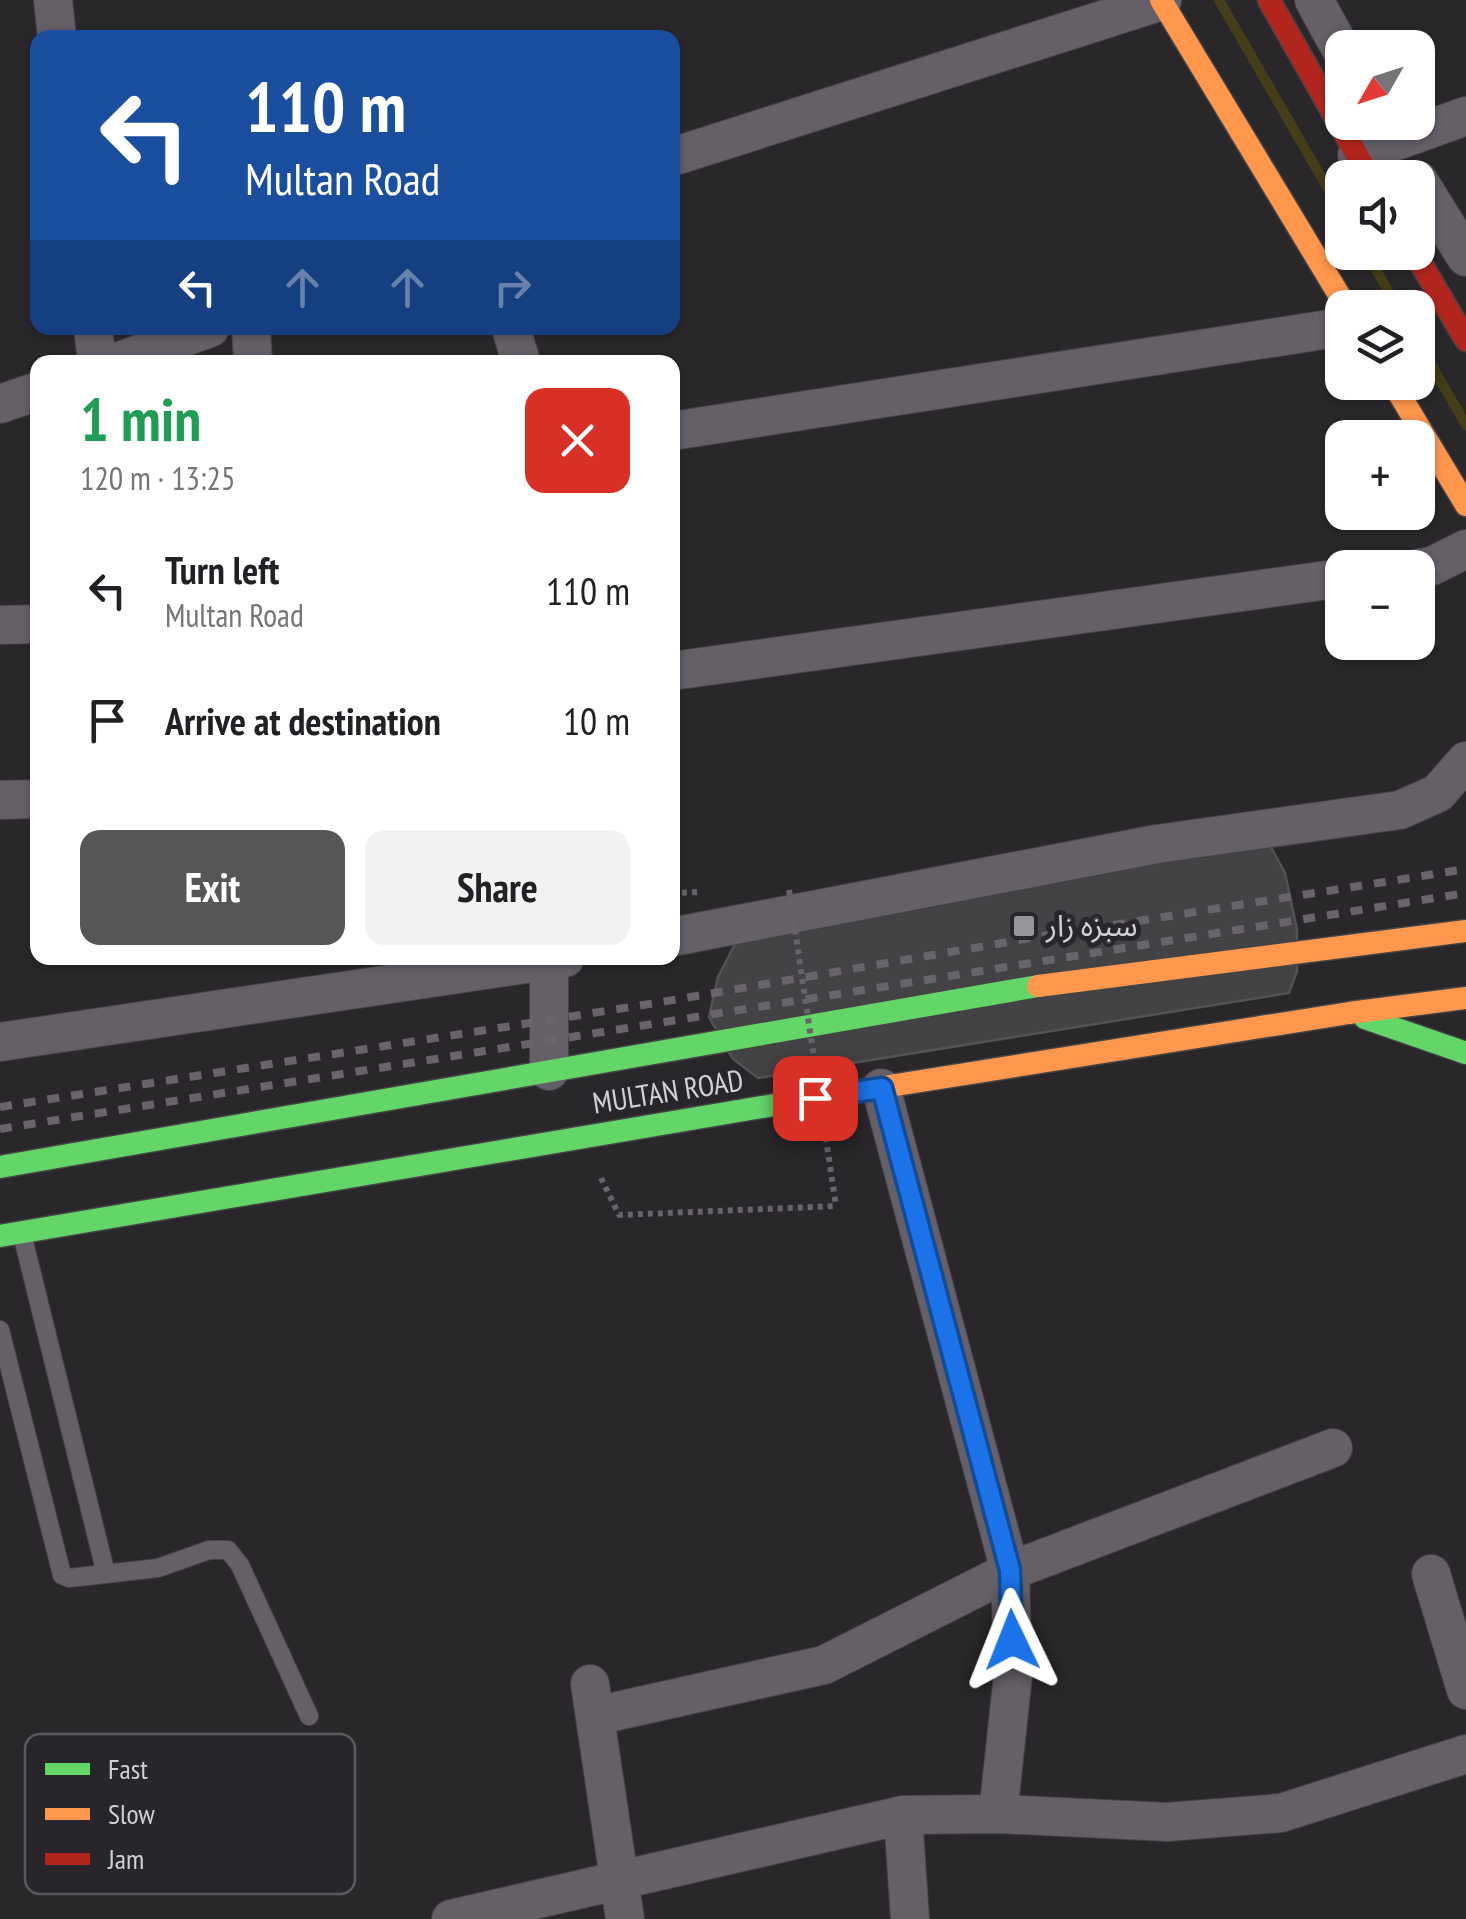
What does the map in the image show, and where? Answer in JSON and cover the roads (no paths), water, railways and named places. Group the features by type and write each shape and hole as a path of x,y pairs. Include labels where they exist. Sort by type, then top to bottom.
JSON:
{"main road":[{"path":"1268,0 1360,160"},
{"path":"1161,1 1336,290"},
{"path":"1425,270 1466,340"},
{"path":"1403,400 1466,505"},
{"path":"1419,936 1450,912"},
{"name":"MULTAN ROAD","path":"0,1167 1065,981 1466,931"},
{"name":"MULTAN ROAD","path":"11,1234 882,1088 1466,998"},
{"path":"1349,1014 1466,1053"}],"street":[{"path":"53,0 57,30"},
{"path":"1314,0 1330,30"},
{"path":"680,154 1161,1"},
{"path":"1435,122 1466,116"},
{"path":"1435,208 1466,257"},
{"path":"680,430 1325,330"},
{"path":"136,355 191,335"},
{"path":"0,404 30,394"},
{"path":"1435,564 1466,549"},
{"path":"680,670 1325,580"},
{"path":"0,625 30,624"},
{"path":"680,935 1157,844 1400,810 1438,793 1466,761"},
{"path":"0,800 30,799"},
{"path":"0,1042 348,974 472,965"},
{"path":"548,1071 554,965"},
{"path":"882,1088 1010,1570 1014,1675 998,1814"},
{"path":"625,1919 592,1700 824,1665 1010,1570 1334,1448"},
{"path":"1431,1574 1466,1690"},
{"path":"452,1919 902,1815 998,1814 1167,1822 1281,1812 1466,1754"},
{"path":"902,1815 910,1919"}],"lane":[{"path":"11,1234 106,1574"},
{"path":"0,1330 62,1574 69,1578 158,1568 209,1550 228,1550 240,1566 309,1716"}],"waterway":[{"path":"1219,0 1325,184"},
{"path":"1376,270 1388,290"},
{"path":"1435,371 1466,425"}],"railway":[{"path":"0,1107 1466,869"},
{"path":"0,1129 1466,893"}],"place":[{"name":"سبزہ زار","path":"1024,926"}]}
